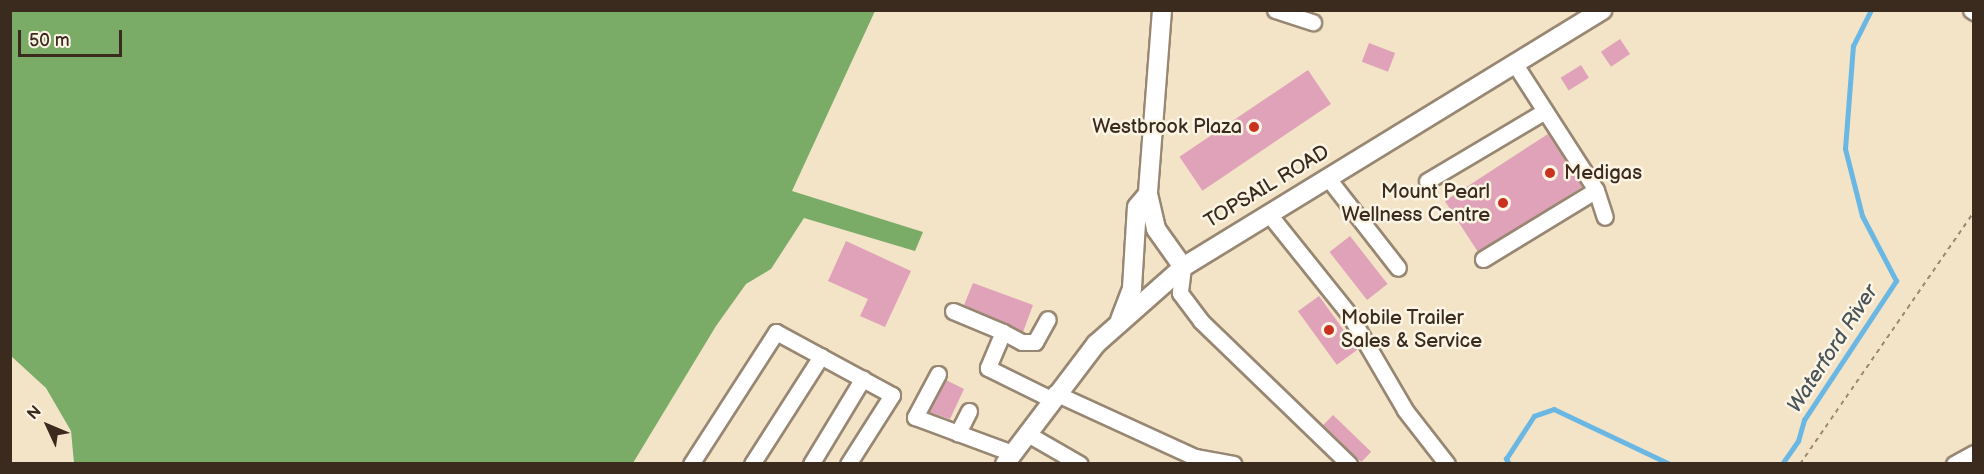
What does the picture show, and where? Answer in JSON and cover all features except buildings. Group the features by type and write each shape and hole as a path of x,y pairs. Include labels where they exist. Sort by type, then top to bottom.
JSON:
{"main road":[{"path":"1162,10 1148,194 1156,229 1183,267"},
{"name":"TOPSAIL ROAD","path":"1009,458 1053,396 1120,320 1183,267 1327,177 1516,66 1603,10"},
{"path":"1120,320 1132,288 1137,207 1148,194"}],"street":[{"path":"1275,10 1313,22"},
{"path":"1516,66 1596,190 1605,217"},
{"path":"1427,181 1545,111"},
{"path":"1327,177 1398,268"},
{"path":"1483,259 1596,190"},
{"path":"1268,213 1349,314 1405,410 1448,464"},
{"path":"1183,267 1179,293 1201,321 1349,464"},
{"path":"953,311 1022,342 1035,342 1048,319"},
{"path":"691,464 776,332 892,395 848,464"},
{"path":"1003,332 988,368 1195,457 1233,464"},
{"path":"752,464 821,356"},
{"path":"938,374 915,417 958,433 1009,458"},
{"path":"811,464 863,378"},
{"path":"958,433 969,411"},
{"path":"1026,433 1080,464"},
{"path":"1954,464 1974,453"}],"path":[{"path":"1800,464 1974,212"}],"green space":[{"path":"10,11 875,11 792,191 923,232 915,251 804,218 771,269 746,284 716,326 633,463 74,463 71,431 46,388 11,356"}],"waterway":[{"name":"Waterford River","path":"1782,464 1798,441 1804,420 1896,281 1862,216 1845,149 1853,46 1871,10"},
{"name":"Waterford River","path":"1509,464 1506,459 1534,416 1554,409 1670,464"}],"place":[{"name":"Westbrook Plaza","path":"1254,127"},
{"name":"Medigas","path":"1550,173"},
{"name":"Mount Pearl Wellness Centre","path":"1503,203"},
{"name":"Mobile Trailer Sales & Service","path":"1329,330"}]}
